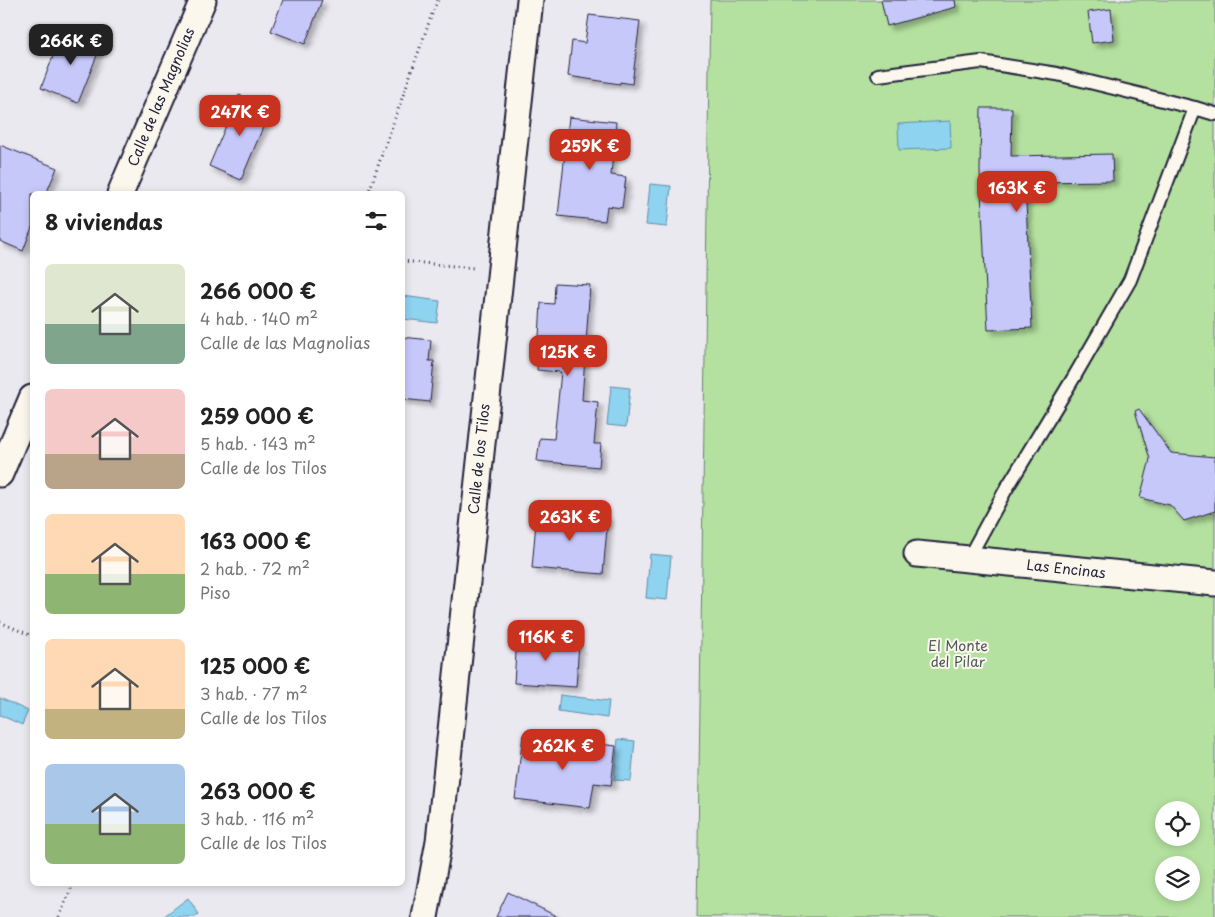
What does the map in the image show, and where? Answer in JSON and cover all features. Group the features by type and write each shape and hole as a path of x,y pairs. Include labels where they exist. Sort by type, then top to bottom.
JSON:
{"street":[{"name":"Calle de las Magnolias","path":"121,191 203,0"},
{"name":"Calle de los Tilos","path":"424,917 439,841 530,0"},
{"path":"0,474 30,403"},
{"name":"Las Encinas","path":"917,554 1215,583"}],"lane":[{"path":"878,75 982,62 1057,74 1215,114"},
{"path":"968,559 1004,491 1074,377 1130,280 1196,108"}],"path":[{"path":"369,191 438,0"},
{"path":"405,261 500,270"},
{"path":"0,622 30,635"},
{"path":"59,917 72,886"}],"green space":[{"name":"El Monte del Pilar","path":"710,0 1215,0 1215,917 697,917"}],"water":[{"path":"950,121 951,148 899,150 898,124"},
{"path":"650,184 671,186 667,227 646,225"},
{"path":"405,296 440,301 437,323 405,319"},
{"path":"611,386 630,388 626,427 607,425"},
{"path":"650,554 671,556 667,600 646,598"},
{"path":"560,695 609,701 607,718 558,711"},
{"path":"0,698 28,711 22,725 0,715"},
{"path":"618,739 635,741 631,781 614,780"},
{"path":"188,898 199,914 196,917 163,917"}],"building":[{"path":"283,0 322,0 305,44 271,31"},
{"path":"881,0 955,0 956,7 887,26"},
{"path":"1111,9 1114,40 1092,43 1088,12"},
{"path":"589,15 640,21 632,84 568,76 572,41 585,43"},
{"path":"63,30 101,45 78,103 41,88"},
{"path":"239,95 271,108 241,180 209,166"},
{"path":"981,108 1012,108 1011,156 1112,154 1113,181 1025,182 1032,328 988,330 980,171"},
{"path":"569,117 616,122 611,175 626,177 622,208 607,206 605,221 558,216"},
{"path":"0,145 57,168 47,191 30,191 30,232 23,251 0,241"},
{"path":"555,283 590,285 582,400 598,402 594,444 601,444 599,467 537,461 540,438 554,439 561,372 537,370 541,303 554,304"},
{"path":"405,337 431,340 429,361 434,361 430,402 405,399"},
{"path":"1139,409 1171,453 1215,457 1215,511 1184,521 1170,505 1140,498 1150,459 1135,411"},
{"path":"537,511 608,516 603,574 532,568"},
{"path":"517,637 579,642 576,687 514,683"},
{"path":"523,735 616,746 611,785 594,783 590,808 515,799"},
{"path":"508,892 558,917 496,917"}]}
